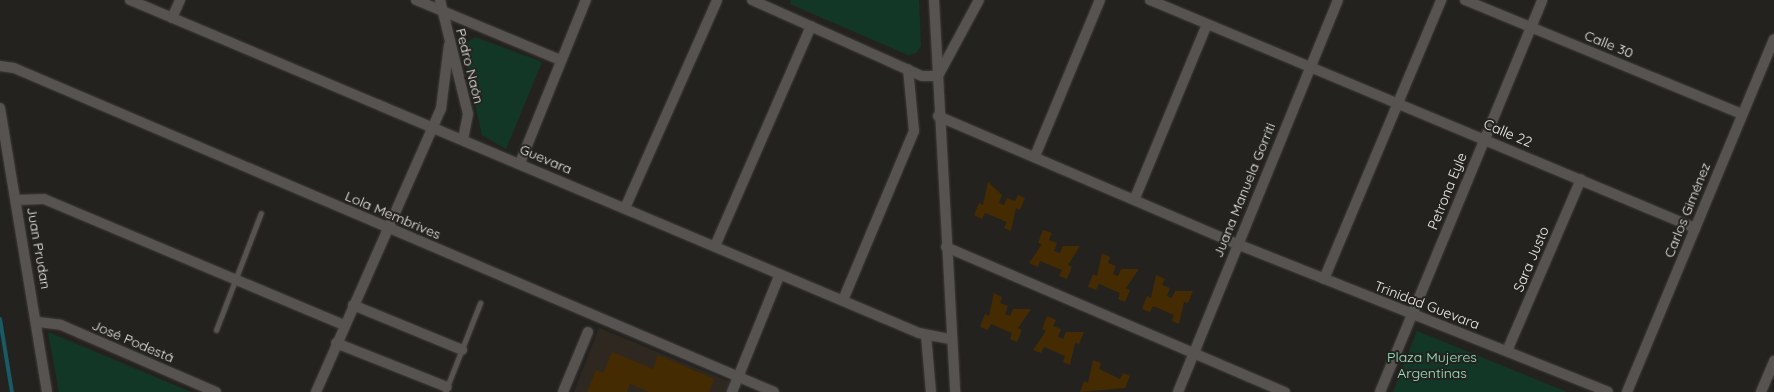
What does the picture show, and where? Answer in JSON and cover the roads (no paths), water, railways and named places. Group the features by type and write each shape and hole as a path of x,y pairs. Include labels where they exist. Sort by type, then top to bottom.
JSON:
{"street":[{"name":"Guevara","path":"130,0 926,335 951,339"},
{"path":"172,18 180,0"},
{"path":"416,0 560,60"},
{"name":"Pedro Naón","path":"440,0 468,114 463,139"},
{"path":"520,163 560,60 586,0"},
{"path":"625,208 716,0"},
{"path":"752,0 922,76 938,76"},
{"path":"934,0 938,116 955,392"},
{"path":"938,76 979,0"},
{"path":"1035,156 1100,0"},
{"name":"Calle 22","path":"1150,0 1310,65 1695,228"},
{"name":"Juana Manuela Gorriti","path":"1178,392 1338,0"},
{"path":"1324,279 1441,0"},
{"name":"Calle 30","path":"1465,0 1741,114"},
{"name":"Petrona Eyle","path":"1380,392 1542,0"},
{"path":"1135,198 1207,24"},
{"path":"716,246 811,26"},
{"name":"Carlos Giménez","path":"1627,392 1741,114 1774,39"},
{"path":"316,392 352,305 433,126 445,94 450,45"},
{"name":"Lola Membrives","path":"0,66 14,68 774,392"},
{"path":"843,300 914,131 908,69"},
{"name":"Juan Prudan","path":"0,108 38,322 47,392"},
{"name":"Trinidad Guevara","path":"938,116 1135,198 1237,244 1412,315 1507,350 1608,392"},
{"name":"Sara Justo","path":"1507,350 1580,179"},
{"path":"17,200 44,199 344,325"},
{"path":"946,248 1280,391"},
{"path":"732,392 780,274"},
{"path":"352,305 462,350"},
{"name":"José Podestá","path":"38,322 61,325 216,392"},
{"path":"563,392 588,332"},
{"path":"926,335 931,392"},
{"path":"336,343 446,390"},
{"path":"1761,392 1774,362"}],"lane":[{"path":"216,330 261,213"},
{"path":"446,390 480,303"}],"waterway":[{"path":"0,319 12,392"}],"park label":[{"name":"Plaza Mujeres Argentinas","path":"1432,366"}]}
